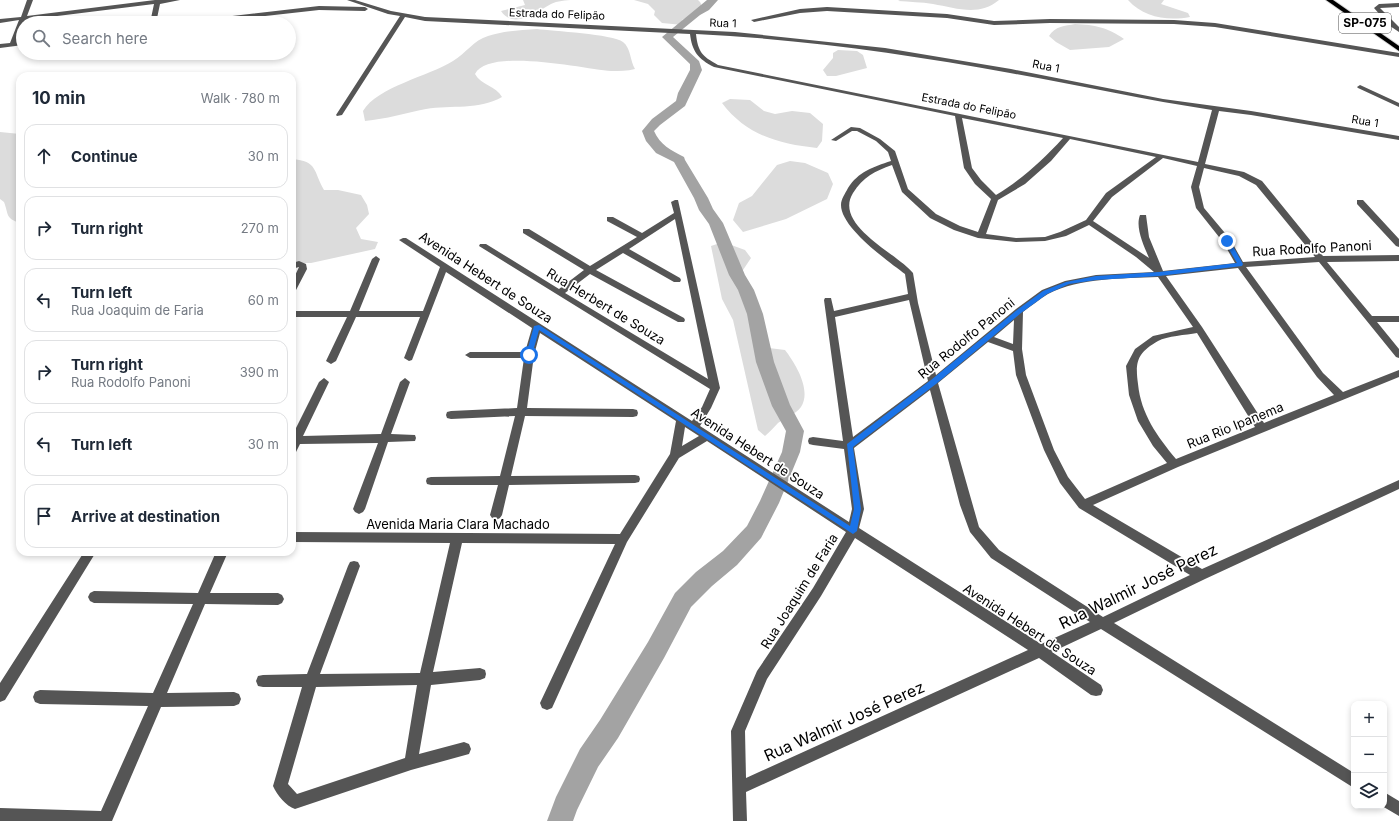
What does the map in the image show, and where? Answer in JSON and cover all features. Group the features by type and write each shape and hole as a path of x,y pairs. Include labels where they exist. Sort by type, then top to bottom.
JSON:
{"highway":[{"name":"SP-075","path":"1329,0 1399,49"},
{"name":"SP-075","path":"1339,0 1399,42"}],"street":[{"path":"23,16 30,0"},
{"path":"35,16 94,7 177,0"},
{"path":"350,0 378,10"},
{"path":"154,16 158,1"},
{"path":"1399,4 1382,5 1377,8 1392,25 1399,30"},
{"path":"250,16 319,8 378,10"},
{"name":"Estrada do Felipão","path":"378,10 425,19 661,29 690,32 695,49 702,59 716,66 1162,156 1241,174 1259,183 1321,259"},
{"path":"754,20 800,12 827,10 947,16 994,23 1050,21 1181,23 1215,25 1399,55"},
{"path":"339,115 403,16"},
{"path":"0,21 16,19"},
{"name":"Rua 1","path":"690,32 778,38 934,57 1216,109 1251,113 1399,138"},
{"path":"13,44 16,35"},
{"path":"0,46 16,44"},
{"path":"1360,87 1399,105"},
{"path":"1216,109 1195,189 1200,208 1227,241 1240,264 1320,375 1341,396"},
{"path":"958,115 968,168 978,182 995,198"},
{"path":"834,140 851,129 858,129 878,140 891,151 905,190 934,216 957,228 980,236 1016,240 1045,239 1064,234 1089,222 1109,195 1162,156"},
{"path":"980,236 995,198 1022,182 1048,159 1068,137"},
{"path":"895,162 874,169 856,179 846,197 845,210 852,222 869,242 909,273 933,382 974,529 995,554 1351,779"},
{"path":"675,202 715,388 706,408 694,427"},
{"path":"1360,202 1399,244"},
{"path":"559,293 590,270 678,214"},
{"path":"1142,216 1144,236 1150,248 1158,272"},
{"path":"610,219 643,237"},
{"path":"1089,222 1133,251 1158,272 1199,329 1262,429"},
{"path":"526,231 590,270 682,320"},
{"name":"Avenida Hebert de Souza","path":"403,240 708,436 794,494 1040,651 1096,690"},
{"name":"Rua Herbert de Souza","path":"484,246 715,388"},
{"path":"623,249 677,280"},
{"name":"Rua Rodolfo Panoni","path":"849,446 933,382 1019,311 1045,292 1068,283 1096,278 1240,264 1321,259 1399,258"},
{"path":"331,361 376,259"},
{"path":"1321,259 1399,355"},
{"path":"296,265 299,264 303,266 304,269 296,283"},
{"path":"409,358 444,267"},
{"path":"829,315 913,296"},
{"name":"Rua Joaquim de Faria","path":"740,821 738,731 762,675 817,592 853,531 858,509 828,300"},
{"path":"1019,311 1017,349 1020,375 1049,450 1064,480 1083,504 1201,575"},
{"path":"296,314 426,314"},
{"path":"1370,319 1399,319"},
{"path":"496,514 506,479 521,412 529,355 537,326"},
{"path":"1174,464 1157,443 1143,421 1134,395 1131,366 1138,351 1156,338 1199,329"},
{"path":"987,338 1017,349"},
{"path":"470,355 529,355"},
{"name":"Rua Rio Ipanema","path":"1083,504 1174,464 1399,373"},
{"path":"296,439 324,382"},
{"path":"359,509 405,382"},
{"path":"451,415 521,412 633,413"},
{"path":"547,703 623,539 675,455 681,420"},
{"path":"675,455 708,436"},
{"path":"296,443 411,438"},
{"path":"812,441 849,446"},
{"path":"430,481 506,479 635,479"},
{"name":"Rua Walmir José Perez","path":"739,788 1102,623 1201,575 1399,484"},
{"name":"Avenida Maria Clara Machado","path":"296,537 623,539"},
{"path":"410,764 425,679 457,538"},
{"path":"0,695 87,556"},
{"path":"0,815 105,820 220,556"},
{"path":"354,566 311,680 280,786 295,802 410,764 464,749"},
{"path":"94,597 278,599"},
{"path":"263,680 425,679 480,674"},
{"path":"40,697 158,700 234,699"},
{"path":"1387,801 1399,809"}],"shaded area":[{"path":"523,0 573,0 553,3 532,15 519,19 512,19 501,11 525,5"},
{"path":"634,0 698,0 701,7 700,11 682,20 683,25 662,23 654,15 655,11 648,4"},
{"path":"999,0 983,8 967,10 929,3 898,1"},
{"path":"1128,0 1164,0 1161,4 1188,13 1190,17 1173,19 1157,17 1141,11"},
{"path":"1075,24 1101,27 1124,39 1109,47 1070,50 1049,36 1057,28"},
{"path":"537,29 595,35 617,39 623,42 628,48 635,69 626,71 611,71 538,62 498,62 484,66 475,74 481,81 496,90 502,97 493,101 484,104 426,109 365,121 363,111 380,95 453,61 483,38 494,34 518,30"},
{"path":"838,50 857,51 863,55 867,68 836,76 827,76 823,70 833,58 833,53"},
{"path":"730,99 750,100 764,111 775,114 792,111 810,113 823,124 822,141 817,148 790,144 764,136 742,123 731,114 722,103"},
{"path":"0,132 16,134 16,221 10,218 4,202 0,199"},
{"path":"296,160 306,162 314,168 324,190 338,190 361,195 367,205 369,214 356,228 361,239 378,242 375,249 311,263 296,263"},
{"path":"790,161 805,163 828,173 833,184 827,199 786,219 743,232 733,220 739,203 752,196 777,165"},
{"path":"723,242 745,250 751,258 741,273 745,289 750,298 748,318 753,328 769,348 785,350 801,377 805,393 804,400 799,410 778,423 765,436 758,430 733,320 722,299 711,246"}],"waterway":[{"path":"560,821 565,806 589,758 609,729 656,650 683,600 704,579 730,558 754,532 769,503 791,452 795,431 781,406 765,362 755,314 746,290 737,275 716,223 706,210 701,198 679,160 661,150 652,141 648,131 656,122 681,103 684,93 696,70 695,63 667,37 696,13 705,8 713,0"}],"route":[{"path":"529,355 537,326 853,531 858,509 849,446 933,382 1019,311 1045,292 1068,283 1096,278 1159,274 1240,264 1227,241"}]}
